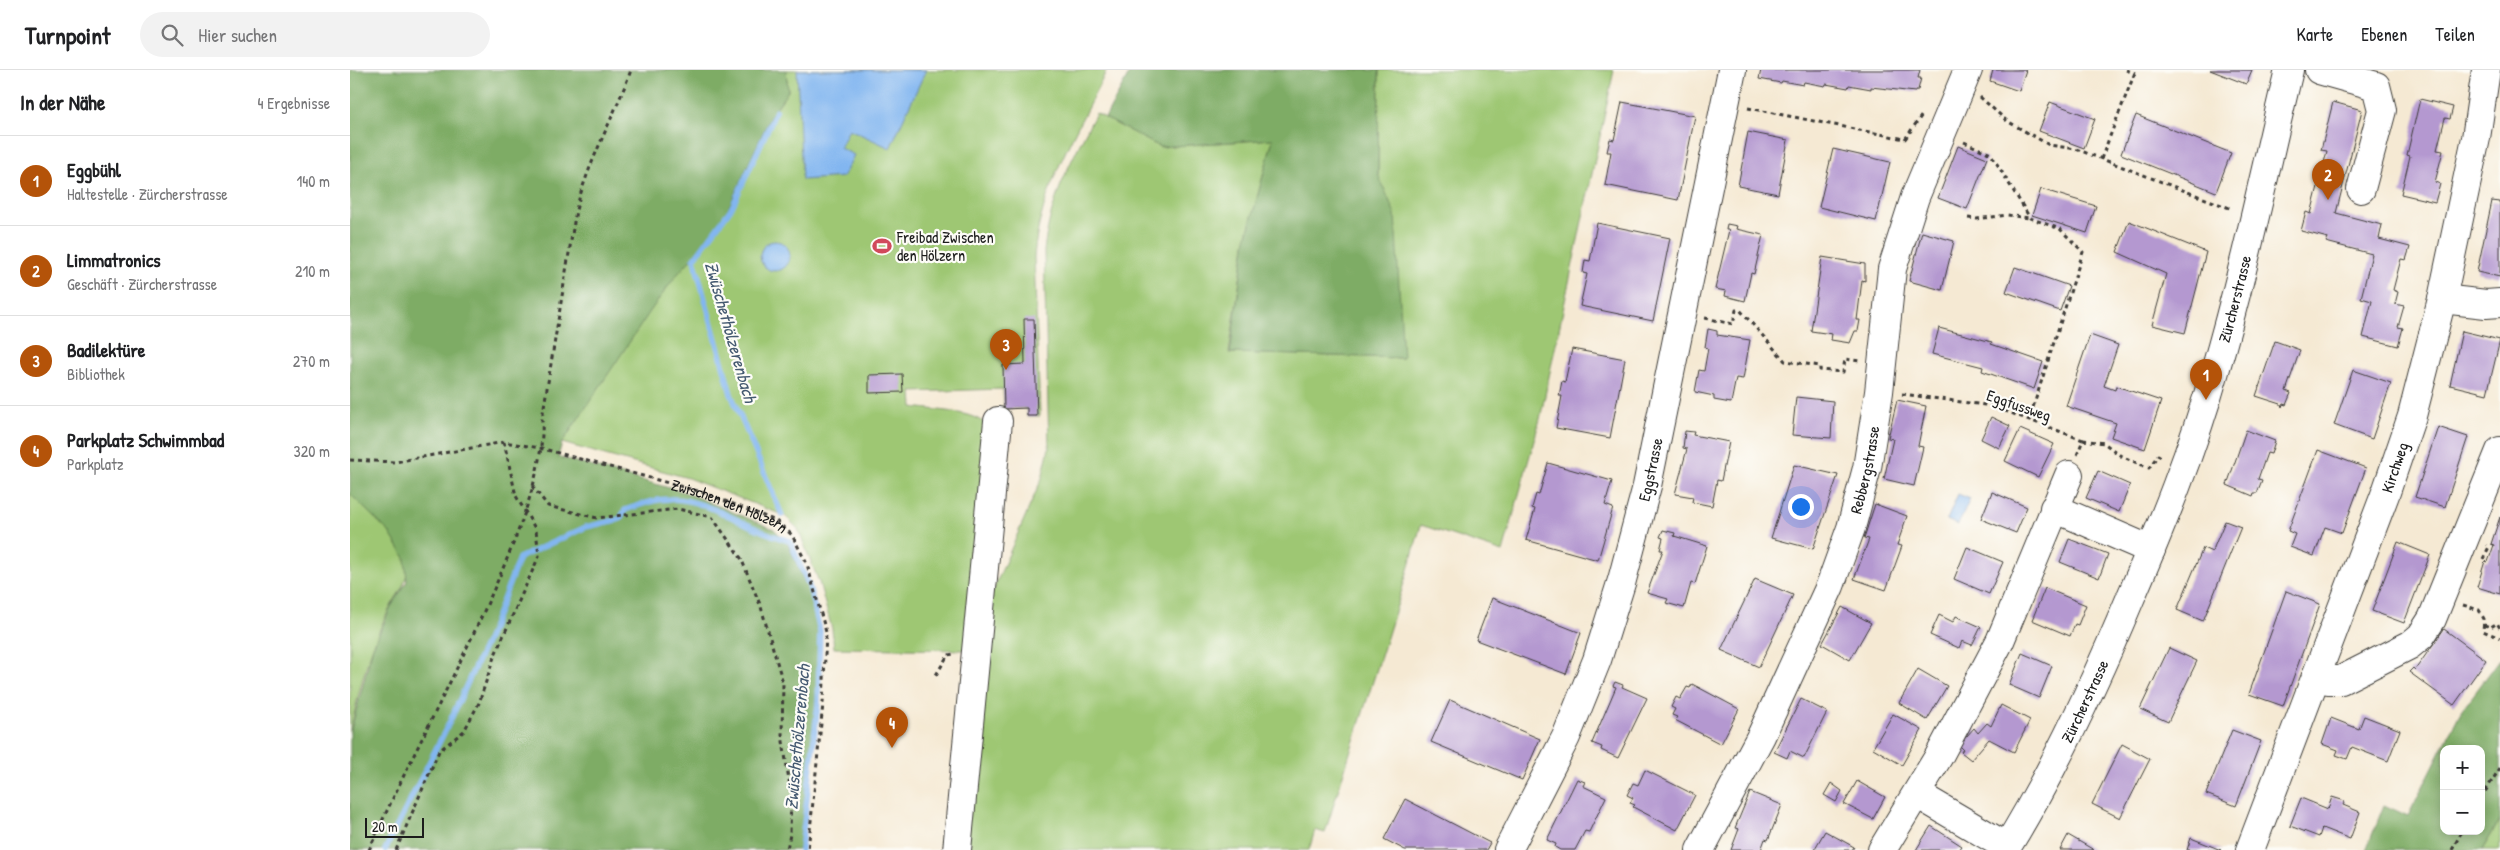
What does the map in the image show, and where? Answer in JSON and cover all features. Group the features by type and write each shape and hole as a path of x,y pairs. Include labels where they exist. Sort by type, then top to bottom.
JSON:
{"street":[{"name":"Eggstrasse","path":"1508,850 1566,737 1596,660 1622,580 1647,486 1732,70"},
{"name":"Zürcherstrasse","path":"1917,794 2006,849 2096,678 2151,550 2185,464 2215,373 2233,308 2289,70"},
{"path":"2319,70 2376,86 2382,110 2360,189"},
{"name":"Kirchweg","path":"2250,850 2386,492 2412,416 2442,299 2476,138 2486,70"},
{"name":"Rebbergstrasse","path":"1700,850 1761,736 1830,586 1851,528 1864,476 1879,392 1892,269 1915,197 1966,76"},
{"path":"2442,299 2486,304 2500,303"},
{"path":"956,850 998,421"},
{"path":"2316,676 2328,680 2341,680 2410,645 2421,636 2429,626 2500,451"},
{"path":"1882,850 1917,794 2000,641 2069,475"},
{"path":"2054,508 2151,550"}],"path":[{"path":"369,850 468,648 521,528 543,439 544,409 578,203 582,187 607,132 631,70"},
{"path":"2101,159 2136,72 2126,70"},
{"path":"1966,76 2007,121 2049,145 2076,149 2239,212"},
{"path":"1726,104 1905,139 1927,109"},
{"path":"1941,133 1991,154 2030,218"},
{"path":"1968,218 1977,219 2007,215 2030,218 2060,229 2083,252 2029,420"},
{"path":"1697,317 1734,324 1736,310 1740,310 1785,361 1820,366 1820,370 1843,372 1846,359 1868,362"},
{"name":"Eggfussweg","path":"1879,392 1992,406 2083,440 2104,443 2121,456 2150,468 2158,455 2161,456"},
{"path":"2069,475 2083,440"},
{"path":"396,850 439,751 464,731 479,703 494,657 539,556 536,530 524,514 516,496 504,442"},
{"name":"Zwischen den Hölzern","path":"350,460 395,462 504,442 540,448 706,493 776,521 792,535 807,564 826,632 823,704 808,850"},
{"path":"532,486 548,506 597,518 619,514 678,509 712,518 741,558 761,607 782,683 782,735 791,793 790,834 786,850"},
{"path":"2441,597 2476,608 2483,616 2483,630 2500,638"},
{"path":"2484,625 2491,627 2497,624 2500,628"},
{"path":"2485,792 2500,768"},
{"path":"2452,850 2460,835"}],"green space":[{"path":"350,70 786,70 788,91 770,117 720,227 675,277 651,310 562,443 558,457 684,492 774,529 787,542 807,587 819,632 816,704 799,850 350,850 350,733 373,647 392,605 407,581 405,558 389,532 350,494"},
{"path":"786,70 1107,70 1062,160 1044,207 1038,232 1034,257 1040,416 1027,416 1026,408 1004,409 1003,389 912,392 913,407 964,414 974,417 986,426 967,650 834,648 832,629 819,582 798,529 785,516 688,478 562,443 650,310 675,277 770,117 788,91"},
{"path":"1131,70 1379,70 1378,174 1395,214 1403,358 1230,353 1246,239 1273,139 1160,147 1105,118"},
{"path":"1379,70 1614,70 1540,419 1503,552 1421,525 1325,833 1315,830 1309,850 964,850 991,595 1042,478 1049,448 1044,251 1047,232 1063,179 1096,113 1160,147 1273,139 1246,239 1229,353 1402,358 1378,174"},
{"path":"350,494 395,539 405,557 407,571 404,583 391,606 371,652 361,684 350,733"},
{"path":"2500,659 2500,820 2482,850 2366,850 2384,805 2408,816 2440,753 2440,835 2485,835 2485,745 2444,745 2460,713"},
{"path":"2500,820 2500,850 2482,850"}],"water":[{"path":"797,70 926,70 890,148 849,129 840,148 854,155 843,177 802,180"},
{"path":"775,241 786,245 790,256 786,267 775,271 764,267 760,256 764,245"},
{"path":"1958,494 1970,499 1958,525 1947,520"}],"building":[{"path":"1761,70 1920,70 1918,78 1921,78 1918,90 1915,92 1871,87 1871,89 1849,85 1848,88 1804,82 1803,85 1782,81 1781,83 1759,79"},
{"path":"1993,70 2026,70 2019,91 1990,81"},
{"path":"2210,70 2252,70 2246,84"},
{"path":"2420,99 2453,107 2450,119 2445,118 2437,150 2443,151 2435,182 2440,184 2435,202 2401,194 2410,156 2407,155"},
{"path":"1622,102 1695,116 1678,200 1605,185 1611,152 1607,152 1610,139 1614,140"},
{"path":"2050,102 2095,119 2084,148 2039,131"},
{"path":"2333,102 2362,110 2336,213 2382,225 2379,239 2410,247 2406,260 2401,259 2393,290 2398,292 2395,304 2404,306 2398,327 2403,328 2398,346 2363,337 2372,301 2361,298 2372,254 2326,242 2328,238 2301,231 2306,212 2311,214 2327,151 2321,150"},
{"path":"2136,115 2231,153 2216,192 2121,154"},
{"path":"1748,132 1788,140 1778,194 1738,186"},
{"path":"1958,146 1987,158 1967,209 1938,198"},
{"path":"1833,149 1890,162 1876,221 1819,207"},
{"path":"2041,189 2096,206 2087,233 2032,215"},
{"path":"2492,201 2500,202 2500,277 2477,272"},
{"path":"2129,221 2206,252 2185,333 2152,325 2166,274 2117,252"},
{"path":"1597,223 1670,238 1653,321 1580,306 1587,274 1583,273 1585,260 1590,261"},
{"path":"1727,224 1737,226 1736,229 1763,235 1754,274 1751,273 1745,301 1725,296 1726,291 1715,289 1729,230 1726,230"},
{"path":"1922,232 1954,241 1942,290 1909,281"},
{"path":"1822,257 1865,264 1865,281 1862,280 1857,320 1860,320 1858,331 1855,331 1850,343 1831,340 1832,334 1811,331"},
{"path":"2015,267 2069,286 2060,311 2006,292"},
{"path":"1024,319 1034,319 1037,416 1027,416 1027,408 1004,409 1003,365 1025,364"},
{"path":"1939,328 1992,342 1991,344 2043,362 2034,389 1982,371 1983,367 1932,354"},
{"path":"1708,329 1717,331 1717,335 1750,340 1743,379 1736,378 1731,403 1714,400 1714,396 1695,392 1699,370 1704,371 1708,348 1705,347"},
{"path":"2462,331 2500,340 2487,394 2450,385"},
{"path":"2090,335 2118,345 2104,386 2115,390 2116,386 2161,401 2145,449 2111,437 2116,423 2066,406"},
{"path":"2275,341 2300,350 2286,391 2291,393 2286,405 2283,404 2282,407 2281,404 2256,396"},
{"path":"1572,349 1625,359 1610,438 1556,428 1562,396 1559,396 1562,381 1565,382"},
{"path":"2353,370 2391,383 2372,439 2334,425"},
{"path":"902,374 903,392 869,393 869,375"},
{"path":"1796,397 1833,401 1831,438 1792,435"},
{"path":"1897,400 1926,406 1918,446 1923,447 1914,486 1884,479 1893,439 1888,438"},
{"path":"1991,417 2010,426 1999,448 1981,439"},
{"path":"2438,427 2468,437 2445,507 2415,497"},
{"path":"2020,429 2054,444 2038,477 2005,461"},
{"path":"2246,430 2275,441 2271,454 2267,453 2258,479 2262,480 2257,493 2254,493 2253,496 2227,485"},
{"path":"1685,431 1694,432 1693,435 1729,442 1721,481 1717,480 1712,506 1692,502 1693,497 1675,494 1687,449 1683,448"},
{"path":"2318,450 2366,468 2342,533 2325,527 2314,556 2290,547 2295,534 2288,531"},
{"path":"1548,463 1612,481 1605,505 1613,508 1598,560 1526,540 1535,509 1532,508 1536,494 1539,495"},
{"path":"1794,465 1838,475 1813,549 1771,538"},
{"path":"2098,471 2130,485 2119,512 2086,498"},
{"path":"1992,492 2027,507 2016,533 1981,519"},
{"path":"1875,504 1907,516 1897,545 1902,546 1886,590 1854,579 1869,539 1864,538"},
{"path":"2500,517 2500,594 2477,587 2485,561 2488,562 2494,545 2491,544"},
{"path":"2225,521 2241,527 2203,621 2177,610 2203,548 2212,552"},
{"path":"1663,530 1675,533 1674,536 1707,546 1695,584 1691,583 1684,608 1666,603 1668,599 1647,593 1663,550 1660,550 1663,538 1660,537"},
{"path":"2069,539 2108,554 2099,578 2060,562"},
{"path":"2398,542 2430,555 2404,623 2372,611"},
{"path":"1967,547 2003,562 1989,594 1954,579"},
{"path":"1755,579 1793,595 1759,667 1721,650"},
{"path":"2045,588 2086,605 2078,625 2075,624 2070,636 2032,620"},
{"path":"2286,591 2320,604 2283,706 2249,694"},
{"path":"1492,598 1581,633 1566,674 1476,640"},
{"path":"1842,607 1871,623 1850,660 1822,644"},
{"path":"1939,615 1953,622 1956,616 1981,627 1972,645 1962,641 1959,648 1930,635"},
{"path":"2444,629 2486,660 2454,705 2409,672 2413,668 2415,670"},
{"path":"2169,648 2197,661 2168,722 2140,709"},
{"path":"2022,653 2052,666 2039,698 2009,685"},
{"path":"1918,669 1947,686 1927,720 1899,703"},
{"path":"1615,682 1647,698 1618,758 1601,750 1602,747 1592,743 1616,687 1613,686"},
{"path":"1692,684 1739,709 1721,744 1675,720 1677,717 1672,715 1675,709 1671,707 1676,697 1680,699 1687,687 1690,688"},
{"path":"1801,699 1827,712 1804,758 1790,751 1787,758 1774,752"},
{"path":"1450,700 1540,739 1522,780 1431,742"},
{"path":"2001,705 2030,720 2014,752 1989,739 1971,760 1961,752 1963,749 1959,745 1974,728 1978,733 1987,723 1991,726"},
{"path":"1893,714 1922,730 1902,765 1873,748"},
{"path":"2364,716 2400,730 2388,761 2352,747 2347,759 2336,755 2338,750 2322,744 2331,718 2359,729"},
{"path":"2232,730 2261,741 2236,806 2206,794"},
{"path":"2122,744 2150,759 2120,818 2092,804"},
{"path":"1645,770 1695,795 1677,830 1633,807 1635,805 1630,803 1633,798 1627,795 1633,783 1638,785"},
{"path":"1577,779 1585,782 1583,786 1606,797 1589,832 1585,831 1575,850 1560,850 1555,847 1556,844 1547,840"},
{"path":"1857,781 1885,797 1873,819 1844,804"},
{"path":"1831,783 1842,791 1836,802 1824,795"},
{"path":"1750,792 1782,805 1768,840 1765,839 1761,850 1731,850 1739,829 1735,828"},
{"path":"2332,797 2345,801 2343,805 2360,812 2350,839 2322,828 2319,837 2290,826 2301,798 2328,809"},
{"path":"1405,799 1490,843 1486,850 1405,850 1384,839"},
{"path":"1931,826 1962,846 1959,850 1916,850"},
{"path":"1825,831 1854,847 1852,850 1814,850"},
{"path":"2068,835 2094,850 2060,850"},
{"path":"2191,838 2221,850 2187,850"}],"waterway":[{"name":"Zwüschethölzerenbach","path":"776,111 732,207 694,259 731,394 782,515"},
{"path":"385,850 450,721 490,634 519,558 586,527 620,519 625,510 664,499 684,500 714,509 761,531 790,541 809,586 820,631 818,704 801,850"}],"place":[{"name":"Limmatronics","path":"2328,200"},
{"name":"Freibad Zwischen den Hölzern","path":"882,246"},
{"name":"Badilektüre","path":"1006,370"},
{"name":"Eggbühl","path":"2206,400"},
{"name":"Parkplatz Schwimmbad","path":"892,748"}]}
